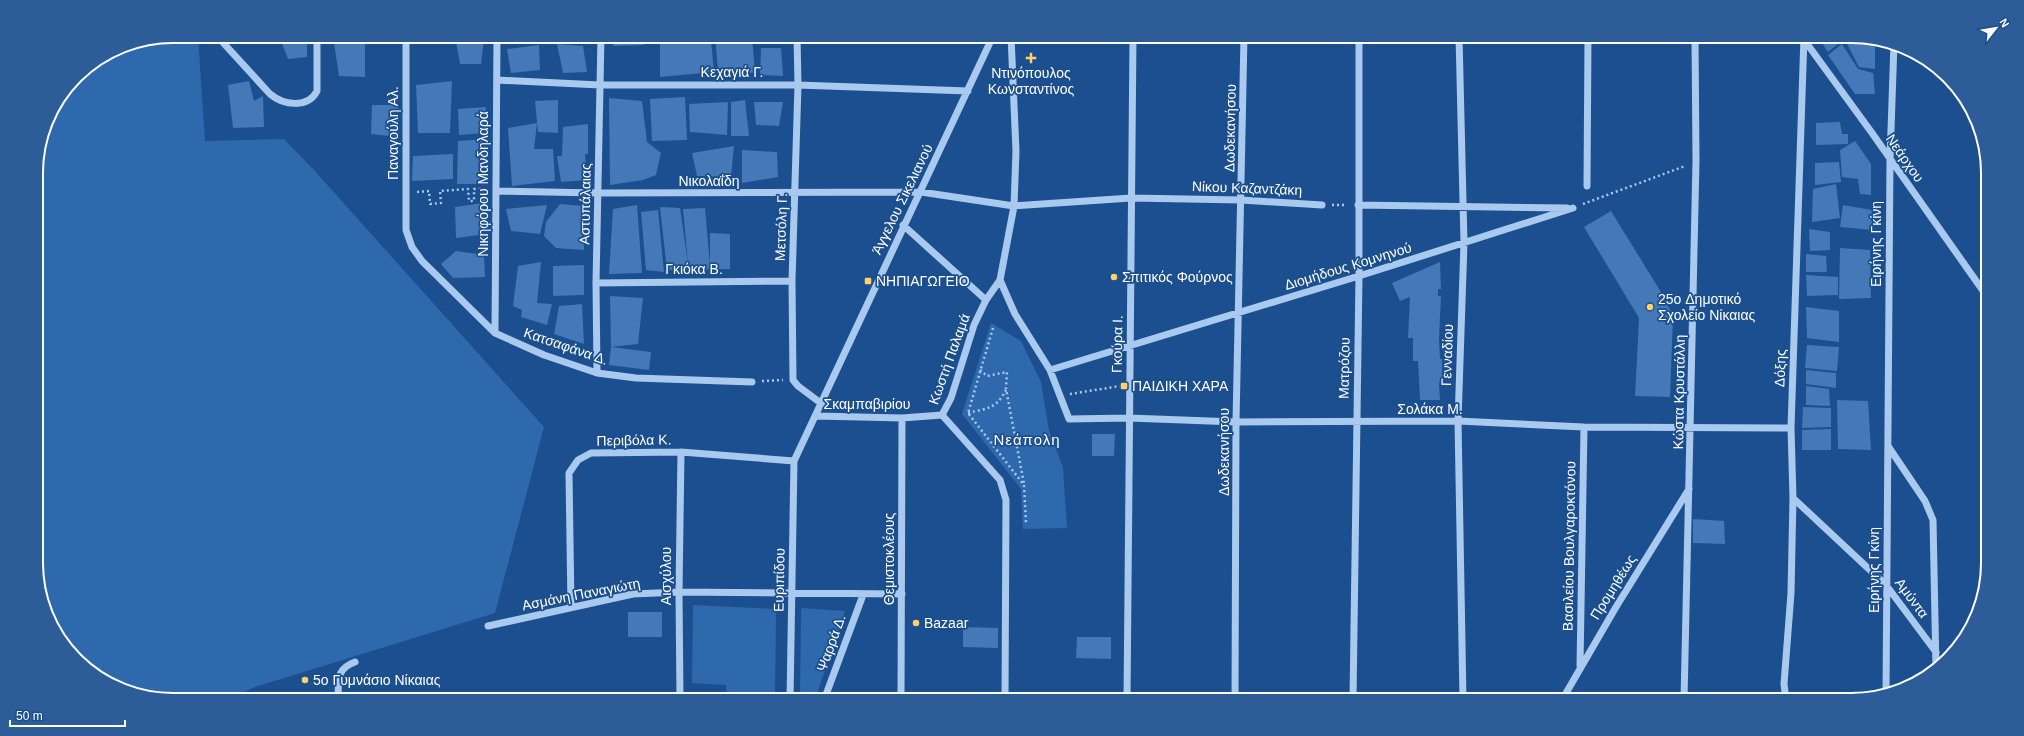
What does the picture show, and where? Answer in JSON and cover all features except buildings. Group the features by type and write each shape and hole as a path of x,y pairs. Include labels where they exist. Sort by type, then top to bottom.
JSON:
{"street":[{"path":"224,43 278,100 292,104 306,102 314,97 317,91 317,43"},
{"name":"Παναγούλη Αλ.","path":"406,43 406,230"},
{"name":"Νικηφόρου Μανδηλαρά","path":"495,333 497,200 496,43"},
{"name":"Αστυπάλαιας","path":"598,373 596,283 601,43"},
{"name":"Μετσόλη Γ.","path":"793,380 792,281 798,85 796,43"},
{"name":"Άγγελου Σικελιανού","path":"794,461 822,404 903,225 921,192 990,43"},
{"name":"Κωστή Παλαμά","path":"1005,693 1006,500 1000,480 942,415 951,398 974,325 986,300 1000,280 1014,206 1016,151 1011,43"},
{"name":"Γκούρα Ι.","path":"1127,693 1133,43"},
{"name":"Δωδεκανήσου","path":"1235,693 1236,422 1244,43"},
{"name":"Ματρόζου","path":"1353,693 1359,43"},
{"name":"Γενναδίου","path":"1459,43 1464,243 1458,421 1462,693"},
{"path":"1587,186 1588,43"},
{"name":"Κώστα Κρυστάλλη","path":"1684,693 1692,428 1696,161 1695,43"},
{"name":"Δόξης","path":"1785,693 1784,684 1791,593 1793,498 1791,428 1803,43"},
{"name":"Νεάρχου","path":"1807,43 1981,288"},
{"name":"Ειρήνης Γκίνη","path":"1886,688 1890,159 1894,50"},
{"name":"Κεχαγιά Γ.","path":"496,80 600,85 798,85 968,91"},
{"name":"Νικολαΐδη","path":"497,191 598,194 795,194 921,192"},
{"name":"Νίκου Καζαντζάκη","path":"921,192 1014,206 1131,198 1241,200 1322,205"},
{"path":"1358,205 1573,208"},
{"name":"Διομήδους Κομνηνού","path":"1130,346 1573,208"},
{"path":"903,225 986,300"},
{"name":"Κατσαφάνα Δ.","path":"406,230 412,247 422,261 495,333 544,355 598,373 636,378 752,382"},
{"path":"1000,280 1015,314 1050,370 1130,346"},
{"name":"Γκιόκα Β.","path":"596,283 792,281"},
{"name":"Σολάκα Μ.","path":"1050,370 1069,419 1129,418 1236,422 1458,421 1584,427 1791,428"},
{"path":"793,380 798,386 822,404"},
{"name":"Σκαμπαβιρίου","path":"816,416 902,418 942,415"},
{"name":"Θεμιστοκλέους","path":"901,693 902,418"},
{"name":"Βασιλείου Βουλγαροκτόνου","path":"1580,666 1584,427"},
{"path":"1888,446 1925,501 1933,520 1936,661"},
{"name":"Περιβόλα Κ.","path":"571,607 569,474 578,460 591,453 681,452 794,461"},
{"name":"Αισχύλου","path":"680,693 679,592 681,452"},
{"name":"Ευριπίδου","path":"790,693 794,461"},
{"name":"Προμηθέως","path":"1566,693 1580,666 1689,489"},
{"name":"Αμύντα","path":"1793,498 1886,585 1936,652"},
{"name":"Ασμάνη Παναγιώτη","path":"488,626 633,594 679,592 902,594"},
{"name":"Ψαρρά Δ.","path":"827,693 863,594"},
{"path":"339,693 341,670 346,665 355,662"}],"path":[{"path":"1573,208 1696,161"},
{"path":"406,192 429,191 430,204 441,203 440,191 468,189 469,201 474,201 474,189 483,189 483,200 497,200"},
{"path":"1322,205 1358,205"},
{"path":"968,413 993,328"},
{"path":"980,370 986,376 1007,372 1006,389 1024,484 1026,524"},
{"path":"752,382 793,380"},
{"path":"1065,395 1117,387"},
{"path":"968,413 994,407 1006,389"},
{"path":"968,413 1024,484"}],"shaded area":[{"path":"198,43 205,141 284,139 314,170 544,427 495,613 255,687 242,693 173,693 139,689 116,680 87,661 75,649 56,620 45,588 43,572 43,164 45,148 56,116 75,87 87,75 108,60 131,50 148,45"},
{"path":"991,323 1021,341 1041,382 1049,430 1063,468 1067,528 1023,529 1021,489 962,414"},
{"path":"693,605 776,609 775,693 727,693 726,685 692,683"},
{"path":"801,608 845,611 817,693 800,693"}],"place":[{"name":"Ντινόπουλος Κωνσταντίνος","path":"1031,58"},
{"name":"Σπιτικός Φούρνος","path":"1114,277"},
{"name":"ΝΗΠΙΑΓΩΓΕΙΟ","path":"868,281"},
{"name":"25o Δημοτικό Σχολείο Νίκαιας","path":"1650,307"},
{"name":"ΠΑΙΔΙΚΗ ΧΑΡΑ","path":"1124,386"},
{"name":"Bazaar","path":"916,623"},
{"name":"5o Γυμνάσιο Νίκαιας","path":"305,680"}],"district":[{"name":"Νεάπολη","path":"1027,440"}]}
